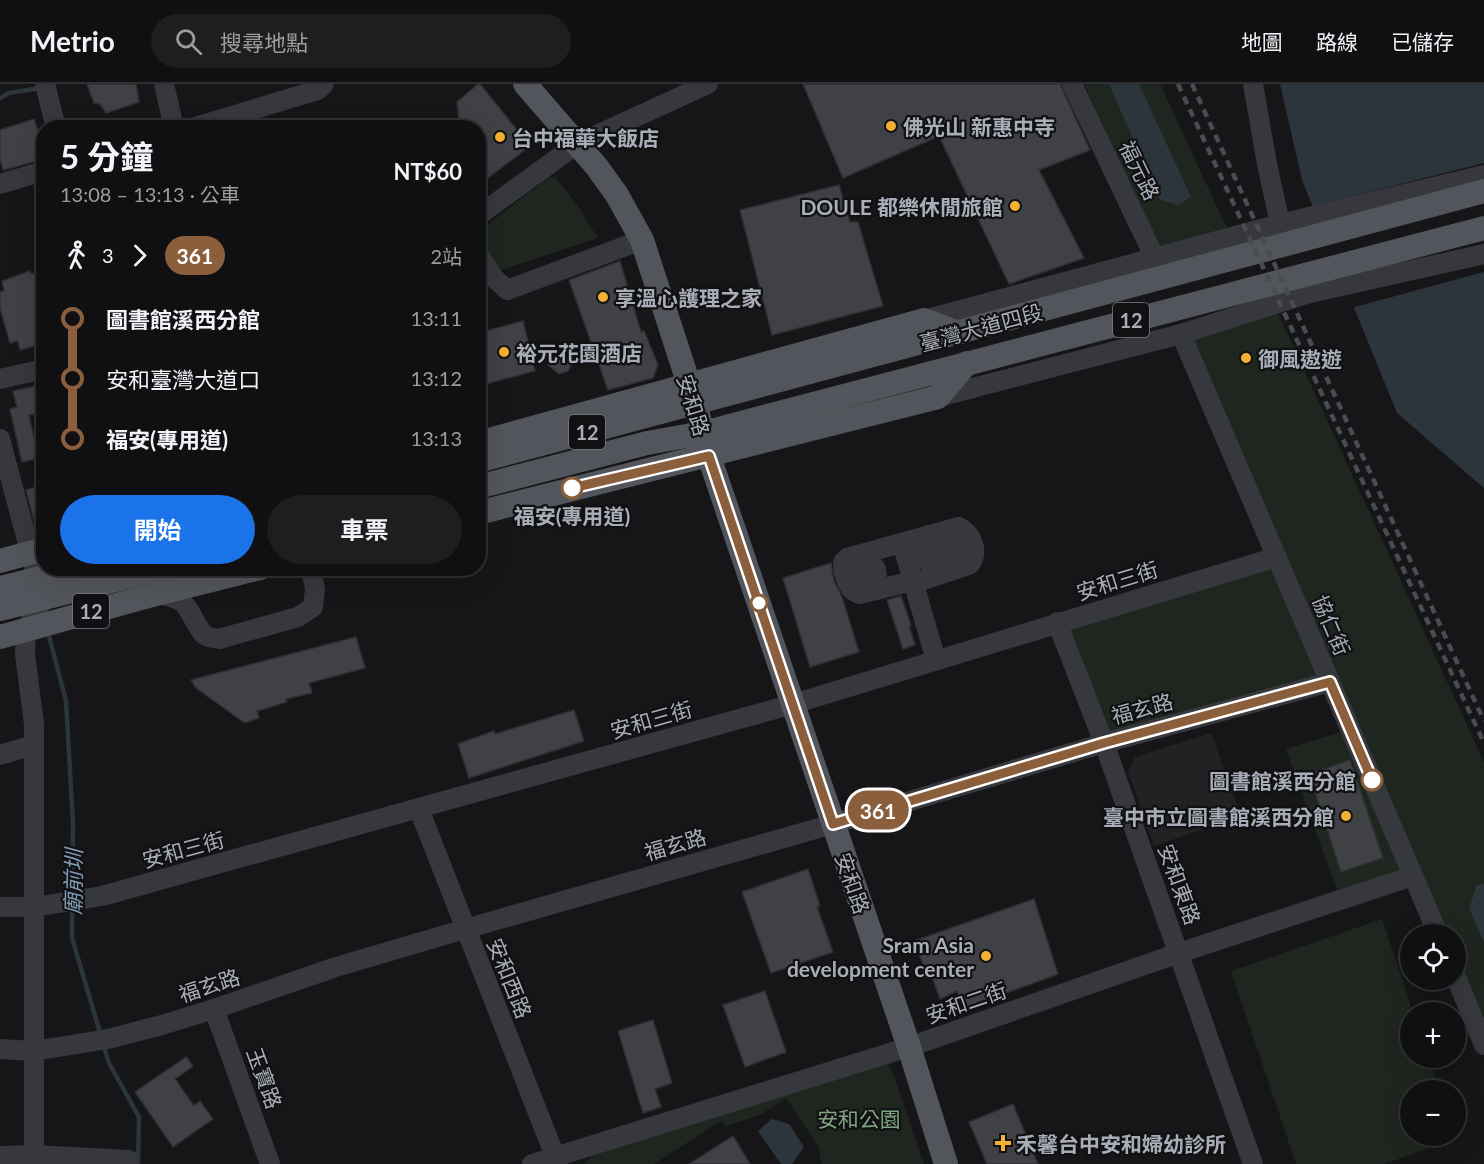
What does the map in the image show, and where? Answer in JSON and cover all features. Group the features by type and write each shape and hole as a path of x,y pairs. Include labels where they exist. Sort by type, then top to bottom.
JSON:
{"main road":[{"name":"安和路","path":"525,84 578,144 617,195 642,240 692,394 706,445 909,1047 946,1164"},
{"name":"臺灣大道四段","path":"486,441 958,333 1160,268 1282,234 1484,191"},
{"name":"臺灣大道四段","path":"486,511 624,475 706,445 967,363 1484,228"},
{"name":"臺灣大道四段","path":"486,458 924,320"},
{"path":"924,320 958,333"},
{"path":"938,397 967,363"},
{"name":"臺灣大道四段","path":"486,485 647,443 706,445 938,397"},
{"path":"0,561 36,551"},
{"name":"12","path":"0,609 66,576"},
{"name":"12","path":"0,588 41,590 119,576"},
{"name":"12","path":"0,637 228,576"}],"street":[{"path":"45,84 54,120"},
{"path":"164,84 172,120"},
{"path":"219,120 318,90 324,84"},
{"path":"486,210 578,144 708,84"},
{"name":"福元路","path":"1072,84 1160,268"},
{"path":"1252,84 1282,234"},
{"path":"0,184 36,173"},
{"name":"臺灣大道四段","path":"1282,234 1484,175"},
{"path":"486,266 494,278 507,290 642,240"},
{"name":"臺灣大道四段","path":"938,397 1181,334 1306,294 1484,254"},
{"name":"臺灣大道四段","path":"924,320 1160,268"},
{"name":"協仁街","path":"1181,334 1434,924"},
{"path":"0,379 36,371"},
{"path":"0,439 36,551"},
{"path":"914,578 969,565 975,558 975,550 967,531 959,527 847,558 843,562 850,588 860,594 914,578 957,558 961,552 957,537 932,544 935,557 925,560 921,546 904,550 914,578 936,660"},
{"name":"安和三街","path":"0,907 34,907 102,896 793,704 1277,557"},
{"path":"34,1160 34,724 25,654 26,629 41,590 39,576"},
{"path":"156,594 170,596 186,604 203,634 219,639 298,617 313,607 315,589 313,576"},
{"name":"安和東路","path":"1057,622 1104,743 1253,1164"},
{"name":"福玄路","path":"0,1049 33,1051 108,1039 214,1009 336,967 465,929 833,824 1104,743 1330,682"},
{"path":"0,755 33,746"},
{"name":"安和西路","path":"419,809 557,1160"},
{"name":"安和二街","path":"532,1164 557,1160 909,1047 1179,953 1413,876"},
{"path":"1461,990 1484,1045"},
{"name":"玉寶路","path":"214,1009 270,1164"},
{"path":"0,1156 34,1160 129,1160"}],"shaded area":[{"path":"1109,84 1139,84 1191,197 1178,205 1160,200"},
{"path":"1280,84 1484,84 1484,488 1397,413 1302,180"},
{"path":"1211,733 1241,816 1154,846 1128,772 1135,757"},
{"path":"1484,884 1484,942 1469,908 1477,885"},
{"path":"772,1119 789,1124 804,1147 792,1164 781,1164 758,1131"}],"green space":[{"path":"1084,84 1160,84 1231,237 1162,256"},
{"path":"549,177 556,178 575,202 598,238 498,271 486,252 486,226"},
{"path":"1277,311 1484,762 1484,1037 1464,990 1466,990 1466,924 1436,924 1186,338"},
{"path":"1273,564 1323,678 1109,737 1065,625"},
{"path":"1347,730 1404,864 1397,874 1338,893 1286,749"},
{"path":"1382,919 1400,973 1400,990 1406,990 1410,1002 1400,1002 1400,1068 1431,1068 1436,1080 1400,1080 1400,1146 1436,1146 1384,1164 1296,1164 1231,971"},
{"name":"安和公園","path":"879,1063 887,1063 892,1070 924,1164 822,1164 818,1146 786,1098 760,1115 726,1126 721,1121 654,1164 584,1164 592,1156"}],"pier":[{"path":"1484,163 1484,272 1351,308 1310,207"}],"building":[{"path":"87,84 136,84 139,102 106,113 100,104 94,103"},
{"name":"台中福華大飯店","path":"480,84 530,146 486,179 486,120 459,120 457,102"},
{"path":"803,84 1060,84 1090,150 1039,170 1084,258 1009,284 939,136 843,178"},
{"path":"34,119 36,161 3,170 0,159 0,130"},
{"path":"839,185 850,222 858,222 883,306 772,335 740,210"},
{"path":"620,261 641,332 644,331 658,365 653,378 608,390 569,280"},
{"path":"30,271 31,274 36,273 36,345 20,350 18,341 10,343 0,308 0,292 4,291 2,281"},
{"name":"裕元花園酒店","path":"523,321 535,371 486,384 486,331"},
{"path":"562,351 569,356 572,363 568,371 559,374 548,365 554,353"},
{"path":"36,386 36,414 29,415 34,438 36,438 36,459 22,462 10,409 17,407 13,391"},
{"path":"36,487 36,528 26,490"},
{"path":"831,563 834,581 842,597 859,652 810,667 783,578"},
{"path":"901,596 915,645 903,649 887,600"},
{"path":"356,637 365,668 309,683 312,693 286,699 287,702 257,711 259,718 245,723 196,688 191,680"},
{"path":"574,710 584,741 469,778 458,744 494,731 495,734"},
{"name":"臺中市立圖書館溪西分館","path":"1350,760 1383,858 1341,872 1309,774"},
{"path":"808,869 820,906 817,907 833,952 771,973 742,892"},
{"name":"Sram Asia development center","path":"1034,899 1058,974 963,1009 957,991 940,999 930,971 926,972 914,941"},
{"path":"765,991 786,1052 745,1067 723,1005"},
{"path":"653,1020 672,1083 655,1089 661,1107 643,1113 618,1031"},
{"path":"186,1057 193,1066 175,1079 194,1106 200,1101 213,1119 173,1147 135,1092"},
{"name":"禾馨台中安和婦幼診所","path":"1013,1104 1038,1164 987,1164 969,1122"},
{"path":"733,1136 750,1164 689,1164"}],"waterway":[{"name":"廟前圳","path":"0,98 9,93 40,88"},
{"name":"廟前圳","path":"49,636 66,701 73,824 72,896"},
{"name":"廟前圳","path":"72,907 72,938 101,1036"},
{"name":"廟前圳","path":"103,1044 109,1063 139,1117 138,1164"}],"railway":[{"path":"1178,84 1484,743"},
{"path":"1192,84 1484,721"}],"bus line":[{"name":"361","path":"572,488 709,456 833,824 1104,743 1330,682 1372,780"}],"place":[{"name":"佛光山 新惠中寺","path":"891,126"},
{"name":"台中福華大飯店","path":"500,137"},
{"name":"DOULE 都樂休閒旅館","path":"1015,206"},
{"name":"享溫心護理之家","path":"603,297"},
{"name":"裕元花園酒店","path":"504,352"},
{"name":"御風遨遊","path":"1246,358"},
{"name":"福安(專用道)","path":"572,488"},
{"name":"圖書館溪西分館","path":"1372,780"},
{"name":"臺中市立圖書館溪西分館","path":"1346,816"},
{"name":"Sram Asia development center","path":"986,956"},
{"name":"禾馨台中安和婦幼診所","path":"1003,1143"}]}
